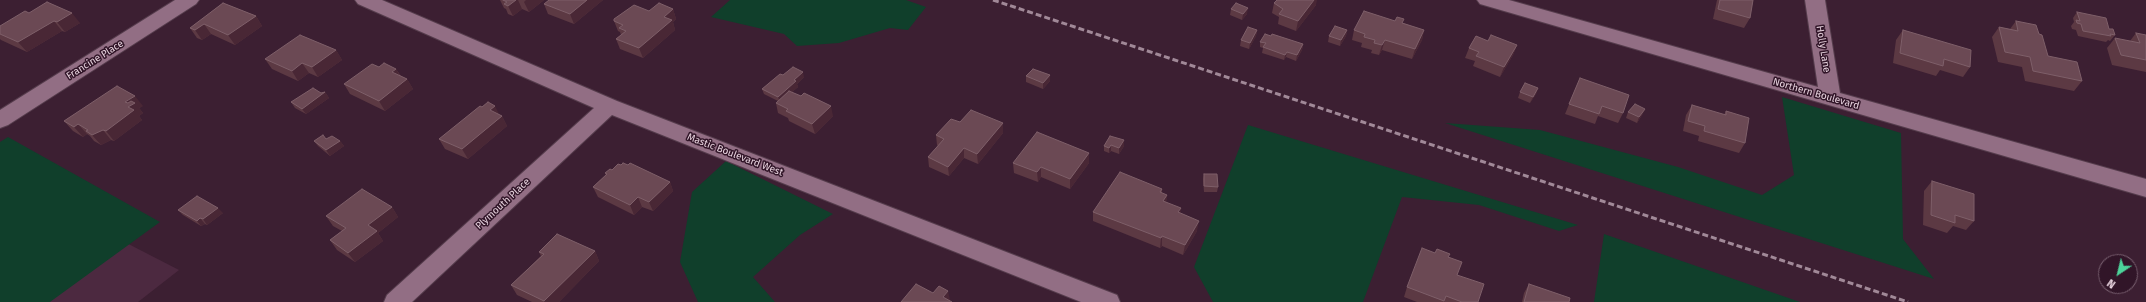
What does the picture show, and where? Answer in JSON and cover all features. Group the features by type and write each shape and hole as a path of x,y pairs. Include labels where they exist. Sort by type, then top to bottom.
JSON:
{"street":[{"name":"Francine Place","path":"0,120 190,0"},
{"name":"Mastic Boulevard West","path":"365,0 609,106 1100,301"},
{"name":"Northern Boulevard","path":"1487,0 2146,188"},
{"name":"Holly Lane","path":"1815,0 1830,98"},
{"name":"Plymouth Place","path":"396,302 609,106"}],"shaded area":[{"path":"0,178 179,270 138,302 0,302"}],"green space":[{"path":"730,0 906,0 926,7 908,30 890,28 839,43 797,46 784,34 711,17"},
{"path":"1782,97 1901,133 1903,239 1934,279 1445,123 1540,130 1678,167 1762,195 1794,175"},
{"path":"1248,125 1578,225 1559,231 1479,205 1402,197 1363,302 1213,302 1194,267"},
{"path":"8,137 160,222 50,302 0,302 0,142"},
{"path":"726,161 833,214 800,235 753,277 775,302 698,302 680,262 692,192"},
{"path":"1604,234 1800,302 1594,302"}],"building":[{"path":"503,0 516,0 508,6 504,4 507,2"},
{"path":"549,0 587,0 570,14 544,4"},
{"path":"1277,0 1314,0 1298,21 1279,14 1283,9 1274,3"},
{"path":"1720,0 1753,0 1750,18 1718,9"},
{"path":"47,2 72,13 57,22 54,21 18,42 0,34 0,26 25,11 29,13"},
{"path":"223,3 256,16 228,35 204,24 195,30 190,28"},
{"path":"659,3 673,9 664,17 672,20 639,48 616,39 626,31 619,28 623,25 614,21 614,19 634,5 649,11"},
{"path":"1236,3 1248,8 1243,14 1231,9"},
{"path":"1364,11 1395,21 1397,17 1404,19 1402,23 1424,30 1415,49 1385,40 1382,45 1374,43 1375,40 1364,37 1365,34 1354,30"},
{"path":"2077,12 2106,18 2109,29 2113,29 2115,35 2110,34 2111,36 2083,31 2081,24 2077,23 2076,20 2080,21"},
{"path":"2016,21 2036,25 2039,34 2042,35 2048,56 2077,62 2082,81 2033,71 2030,57 2005,52 1999,27 2018,31"},
{"path":"1335,26 1347,30 1341,40 1329,36"},
{"path":"1248,27 1257,30 1250,43 1241,40"},
{"path":"1903,30 1971,50 1970,67 1944,59 1943,66 1900,53"},
{"path":"2136,33 2146,35 2146,60 2121,55 2115,38 2140,43"},
{"path":"1265,34 1271,36 1272,34 1303,44 1297,55 1287,52 1285,55 1263,47 1266,43 1260,42"},
{"path":"300,35 336,50 312,67 302,63 292,71 265,59"},
{"path":"1491,35 1517,45 1504,67 1476,56 1479,52 1469,48 1476,36 1488,41"},
{"path":"384,63 396,69 392,72 407,79 379,101 344,84 372,64 379,67"},
{"path":"793,67 803,72 794,80 796,81 778,97 762,89 780,74 783,75"},
{"path":"1033,69 1050,75 1043,83 1026,76"},
{"path":"1580,78 1629,95 1623,113 1602,106 1599,114 1569,104"},
{"path":"1525,83 1538,88 1533,97 1520,92"},
{"path":"117,86 135,96 125,102 128,103 131,101 135,103 128,107 134,110 106,131 103,130 92,135 86,131 88,130 78,124 74,127 64,121"},
{"path":"313,88 321,93 325,92 302,109 291,102"},
{"path":"789,91 801,96 804,93 831,106 812,124 786,111 788,109 776,103"},
{"path":"488,102 495,106 490,110 502,116 462,149 439,139 480,106 482,107"},
{"path":"1635,104 1645,109 1639,117 1628,112"},
{"path":"1692,105 1726,115 1726,111 1749,118 1745,143 1704,131 1705,126 1688,121"},
{"path":"971,110 1003,123 977,154 964,148 948,167 928,157 944,139 936,135 951,119 960,122"},
{"path":"1037,132 1089,153 1070,179 1041,167 1037,172 1013,163"},
{"path":"323,135 326,139 332,136 340,141 326,150 314,141"},
{"path":"1110,136 1124,140 1119,148 1111,145 1109,148 1104,146"},
{"path":"623,163 628,165 630,163 670,182 649,202 638,197 630,205 593,187 607,174 605,173 610,169 612,170 618,164 621,165"},
{"path":"1120,172 1162,189 1160,192 1167,195 1163,201 1181,208 1178,212 1199,221 1185,245 1162,236 1161,238 1093,212"},
{"path":"1204,174 1217,174 1218,187 1204,186"},
{"path":"1932,181 1974,194 1974,221 1955,215 1955,223 1931,215"},
{"path":"362,189 392,207 368,225 377,231 348,253 330,240 346,228 326,216"},
{"path":"197,196 218,208 203,219 200,218 197,221 178,210"},
{"path":"557,234 595,251 544,301 511,285 544,254 539,252"},
{"path":"1422,248 1435,253 1437,249 1450,254 1448,257 1462,262 1457,275 1484,284 1478,302 1462,302 1446,296 1444,301 1407,287"},
{"path":"916,284 933,293 939,286 948,291 943,297 952,302 901,302"},
{"path":"1529,284 1570,298 1569,302 1524,302"}],"railway":[{"path":"993,0 1908,302"}]}
